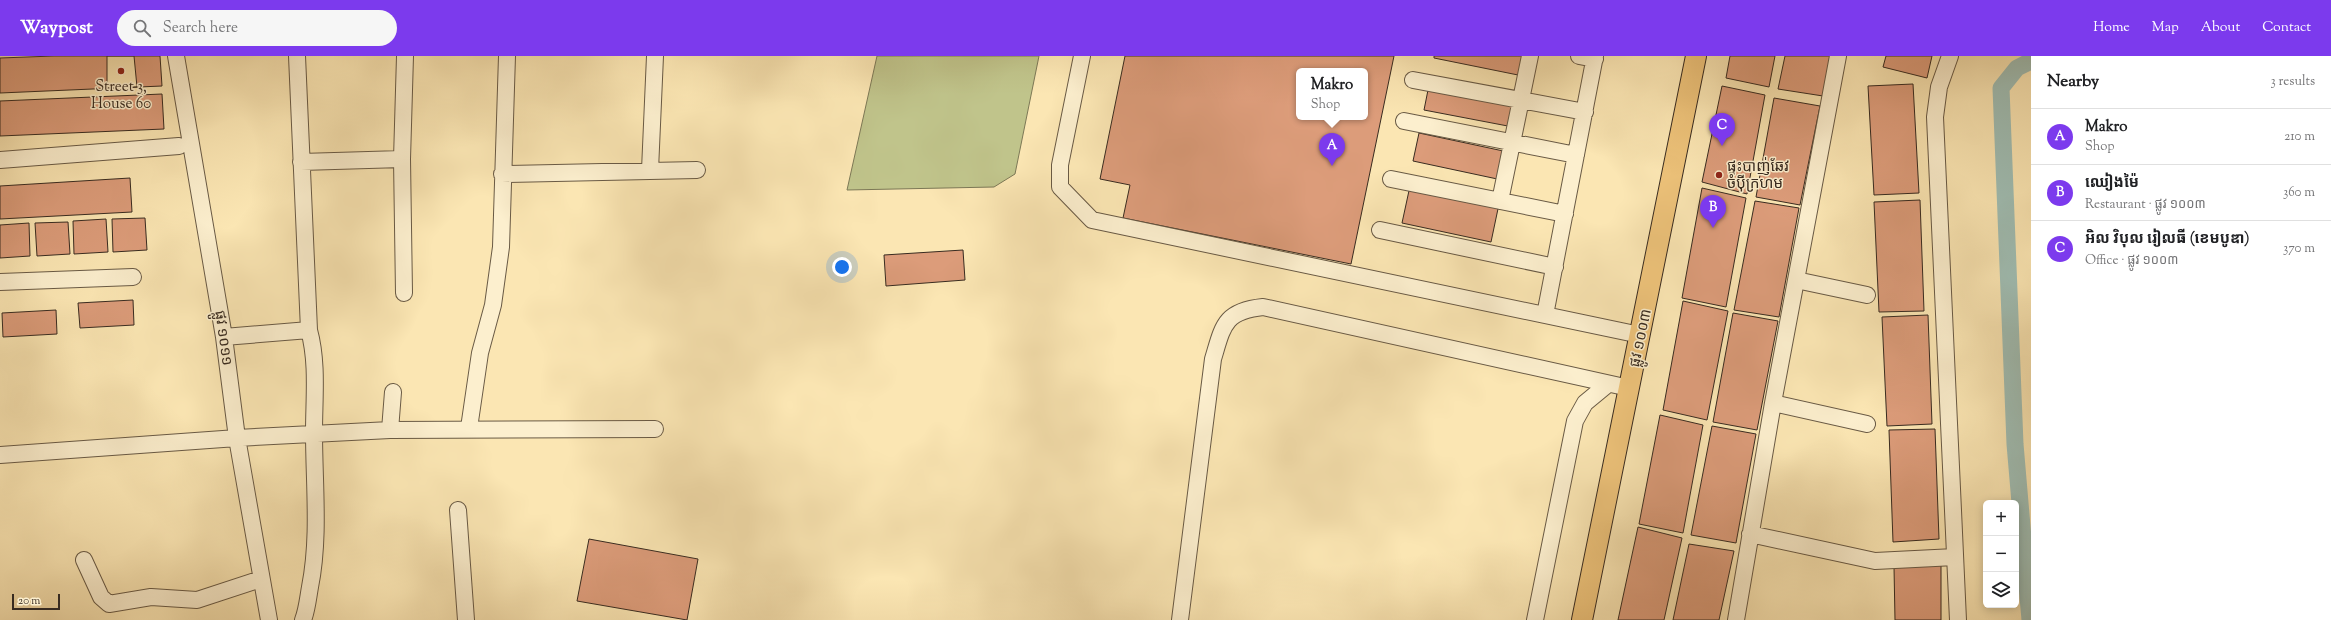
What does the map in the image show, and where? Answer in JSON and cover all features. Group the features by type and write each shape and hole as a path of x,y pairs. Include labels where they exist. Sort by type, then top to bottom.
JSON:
{"main road":[{"name":"ផ្លូវ ១០០៣","path":"1582,620 1696,56"}],"street":[{"name":"ផ្លូវ ១០១១","path":"176,56 224,337 237,438 269,620"},
{"path":"297,56 309,330 314,349 316,371 314,433 316,523 314,567 302,620"},
{"path":"404,293 402,160 405,56"},
{"path":"469,428 480,353 495,291 501,247 502,174 507,56"},
{"path":"650,170 655,56"},
{"path":"1082,56 1060,165 1060,187 1092,220 1640,335"},
{"path":"1500,201 1530,56"},
{"path":"1545,315 1595,58 1579,56"},
{"path":"1736,620 1773,403 1838,56"},
{"path":"1950,56 1939,88 1935,117 1958,620"},
{"path":"1413,80 1585,112"},
{"path":"1404,121 1576,155"},
{"path":"0,160 178,146"},
{"path":"301,162 402,160"},
{"path":"502,174 697,170"},
{"path":"1391,179 1565,214"},
{"path":"1380,230 1555,267"},
{"path":"0,282 133,277"},
{"path":"1796,280 1867,295"},
{"path":"1180,620 1213,359 1224,324 1243,309 1263,307 1629,388"},
{"path":"224,337 309,330"},
{"path":"1535,620 1575,421 1586,403 1608,384"},
{"path":"390,430 392,392"},
{"path":"1773,403 1867,424"},
{"path":"0,455 314,433 469,428 655,429"},
{"path":"458,510 466,620"},
{"path":"1750,534 1875,561 1955,557"},
{"path":"84,560 101,597 109,604 151,596 197,600 261,579"}],"green space":[{"path":"877,56 1039,56 1015,174 994,187 847,190"}],"building":[{"path":"54,56 160,56 162,86 0,93 0,58"},
{"name":"Street 3, House 60","path":"107,56 134,56 137,87 107,88"},
{"path":"1125,56 1394,56 1351,264 1123,218 1130,185 1100,179"},
{"path":"1434,56 1527,56 1523,76 1434,58"},
{"path":"1730,56 1775,56 1769,87 1726,78"},
{"path":"1785,56 1830,56 1823,96 1778,89"},
{"path":"1886,56 1932,56 1927,78 1883,67"},
{"path":"1913,84 1919,193 1874,195 1868,86"},
{"path":"1429,85 1518,102 1513,127 1424,110"},
{"path":"1722,86 1765,95 1747,194 1702,182"},
{"path":"162,94 164,129 0,136 0,101"},
{"path":"1774,98 1820,106 1800,205 1756,197"},
{"path":"1419,133 1508,152 1502,180 1413,161"},
{"path":"130,178 132,212 0,219 0,186"},
{"path":"1410,186 1499,204 1491,242 1402,223"},
{"path":"1702,188 1746,198 1726,307 1682,298"},
{"path":"1920,200 1924,311 1879,312 1874,202"},
{"path":"1755,201 1799,208 1779,317 1734,310"},
{"path":"145,218 147,250 113,252 112,219"},
{"path":"106,219 108,252 74,254 73,221"},
{"path":"68,222 70,254 37,256 35,223"},
{"path":"29,223 30,256 0,258 0,225"},
{"path":"963,250 965,280 886,286 884,255"},
{"path":"133,300 134,325 80,328 78,303"},
{"path":"1683,301 1728,311 1707,420 1663,410"},
{"path":"56,310 57,334 3,337 2,313"},
{"path":"1733,313 1778,321 1757,430 1713,422"},
{"path":"1928,315 1932,424 1887,426 1882,317"},
{"path":"1660,415 1703,425 1683,533 1639,524"},
{"path":"1712,426 1756,434 1736,543 1691,535"},
{"path":"1935,429 1939,539 1893,542 1889,430"},
{"path":"1638,527 1682,538 1664,620 1618,620"},
{"path":"589,539 698,559 687,620 577,601"},
{"path":"1689,544 1734,551 1719,620 1673,620"},
{"path":"1941,565 1941,620 1895,620 1894,567"}],"waterway":[{"path":"2030,620 2015,444 2001,88 2017,68 2031,61"}],"place":[{"name":"Street 3, House 60","path":"121,71"},
{"name":"អិល វិបុល រៀលធី (ខេមបូឌា)","path":"1722,146"},
{"name":"Makro","path":"1332,166"},
{"name":"ផ្ទះបាញ់ឆែវ ចំប៉ីក្រហម","path":"1719,175"},
{"name":"ឈៀងម៉ៃ","path":"1713,228"}]}
